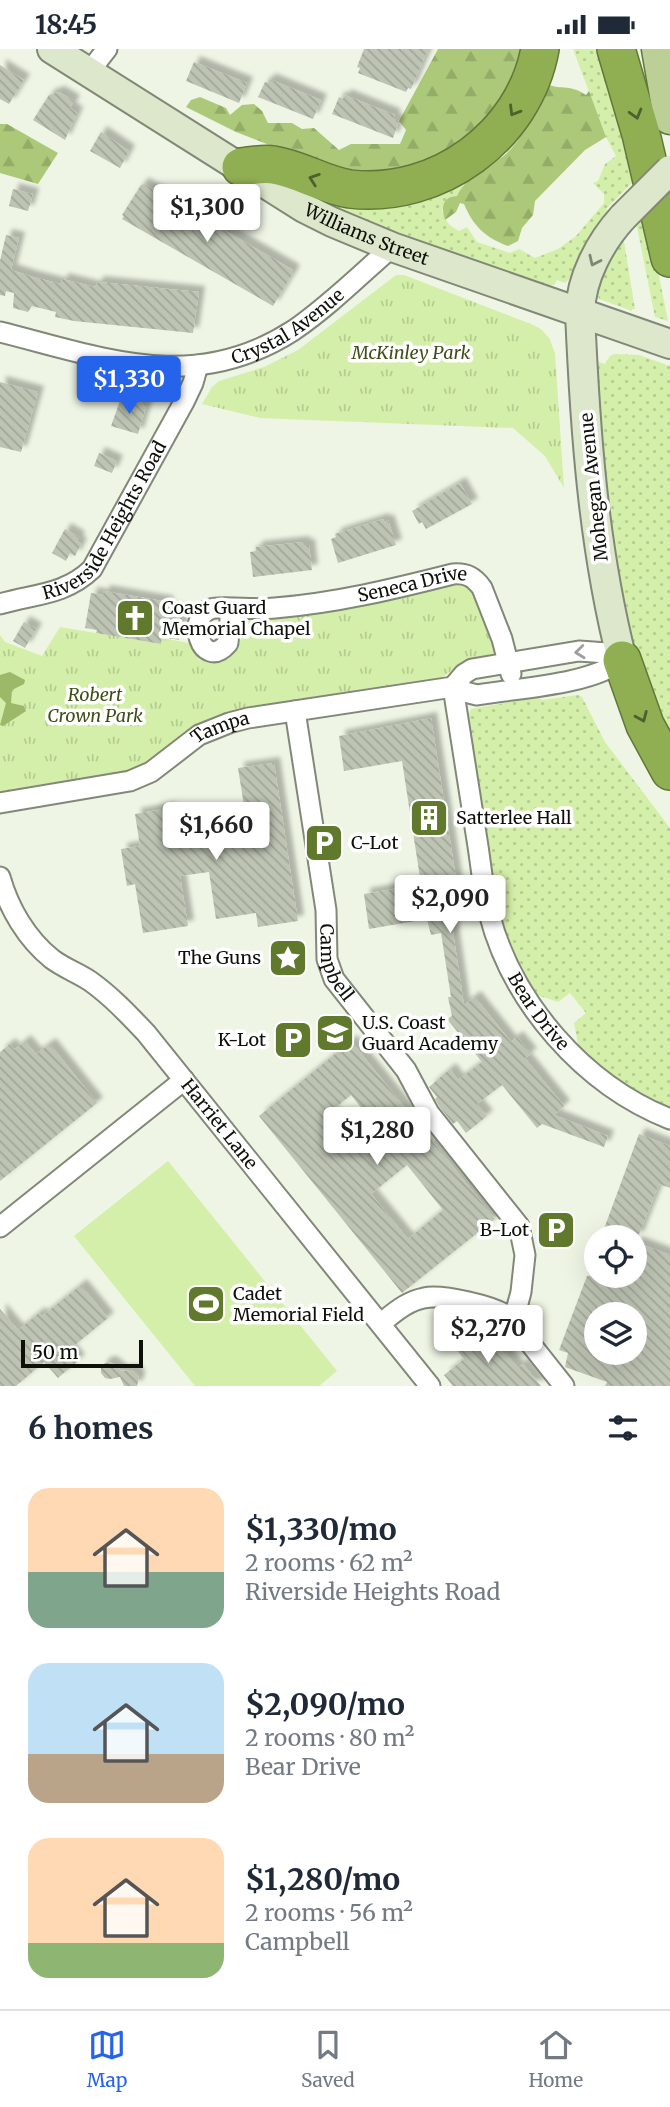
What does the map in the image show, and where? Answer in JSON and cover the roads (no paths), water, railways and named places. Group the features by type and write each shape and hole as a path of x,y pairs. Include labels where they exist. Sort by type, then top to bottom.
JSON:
{"highway":[{"path":"241,167 273,165 334,186 360,189 390,188 425,181 468,159 505,125 527,88 540,49"},
{"path":"616,49 642,134 670,258"},
{"path":"622,660 645,725 670,771"}],"main road":[{"name":"Williams Street","path":"52,49 313,213 392,247 670,344"},
{"path":"658,49 670,118"},
{"name":"Mohegan Avenue","path":"622,660 610,615 596,530 580,312 582,291 608,236 670,170"}],"street":[{"path":"89,72 107,49"},
{"name":"Crystal Avenue","path":"0,332 127,364 159,367 198,365 245,353 291,332 392,247"},
{"name":"Riverside Heights Road","path":"0,604 57,592 75,583 92,569 184,403 198,365"},
{"name":"Seneca Drive","path":"231,608 272,609 318,604 352,599 453,574 467,574 482,588 510,663 514,689"},
{"name":"Tampa","path":"0,803 130,781 151,772 190,741 214,729 248,718 453,687 477,695 585,677 611,668 622,660 592,650 472,669 453,687"},
{"name":"Bear Drive","path":"453,687 489,912 514,976 542,1020 578,1060 615,1090 670,1119"},
{"name":"Campbell","path":"295,711 326,911 330,973 406,1070 429,1113 519,1226 525,1255 522,1292 510,1318"},
{"name":"Harriet Lane","path":"0,877 12,910 33,940 52,958 116,1001 146,1033 430,1386"},
{"path":"0,1227 184,1080"},
{"path":"381,1323 405,1305 425,1297 437,1297 498,1310 510,1318 565,1386"}],"place":[{"name":"Coast Guard Memorial Chapel","path":"135,618"},
{"name":"Satterlee Hall","path":"429,818"},
{"name":"C-Lot","path":"324,843"},
{"name":"The Guns","path":"288,958"},
{"name":"U.S. Coast Guard Academy","path":"335,1033"},
{"name":"K-Lot","path":"293,1040"},
{"name":"B-Lot","path":"556,1230"},
{"name":"Cadet Memorial Field","path":"206,1304"}],"park label":[{"name":"McKinley Park","path":"411,353"},
{"name":"Robert Crown Park","path":"95,706"}]}
